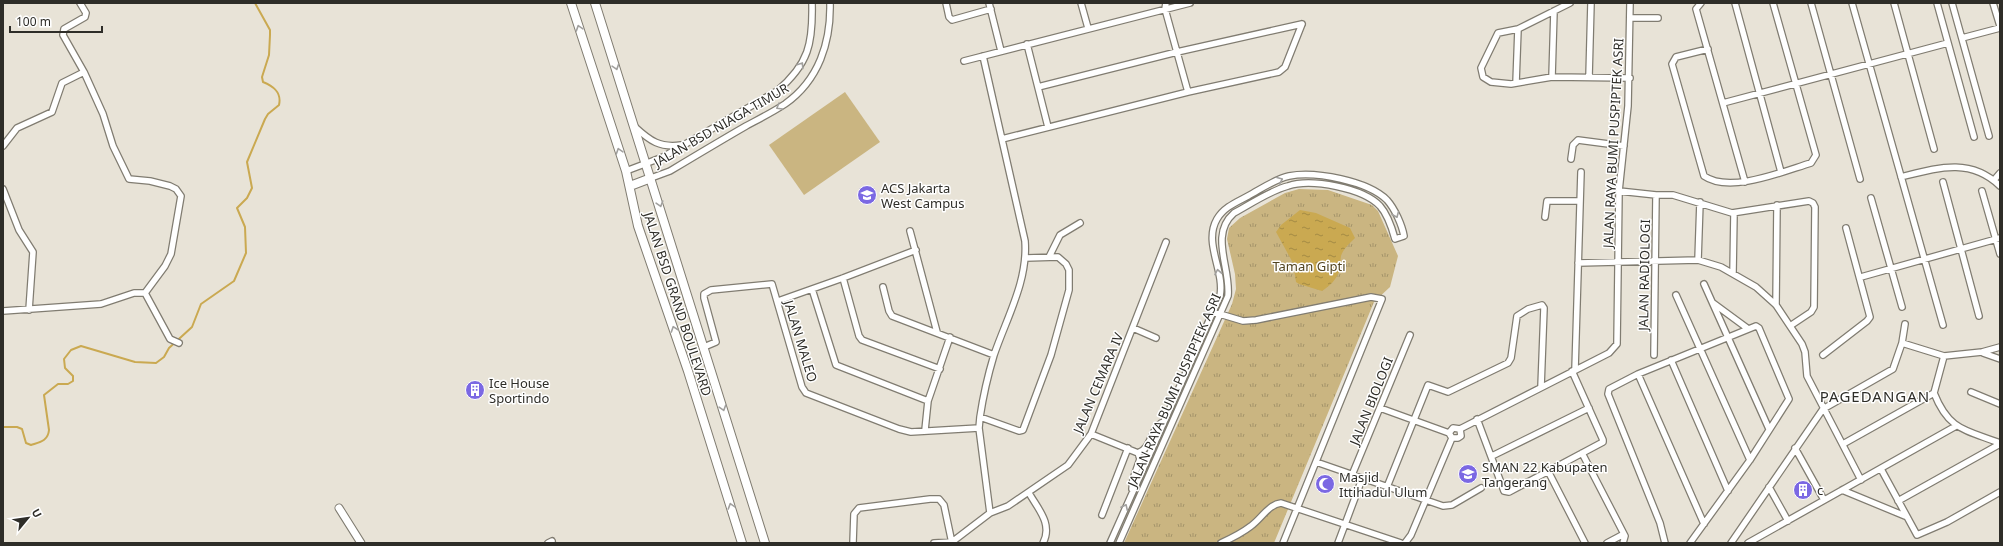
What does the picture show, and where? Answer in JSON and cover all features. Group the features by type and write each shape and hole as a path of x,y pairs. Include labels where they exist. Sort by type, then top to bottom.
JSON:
{"main road":[{"name":"JALAN BSD GRAND BOULEVARD","path":"571,3 626,171 638,226 688,371 742,543"},
{"name":"JALAN BSD GRAND BOULEVARD","path":"595,3 647,163 765,543"},
{"path":"630,186 651,178"}],"street":[{"path":"80,3 86,13 85,17 64,29 63,32 67,43 84,72 103,114 113,146 129,179 150,181 170,186 182,196 169,260 145,293"},
{"name":"JALAN BSD NIAGA TIMUR","path":"626,171 663,157 777,91 793,78 804,60 810,42 812,3"},
{"name":"JALAN BSD NIAGA TIMUR","path":"651,178 670,170 779,107 804,88 818,67 827,46 831,24 830,3"},
{"path":"946,3 949,17 952,20 990,5 1000,51"},
{"path":"1081,3 1088,28"},
{"path":"964,60 1088,28 1165,6 1190,3"},
{"path":"1570,3 1518,28 1498,33 1495,36 1480,72 1482,77 1490,82 1516,83 1552,77 1630,78"},
{"path":"1589,77 1591,3"},
{"name":"JALAN RAYA BUMI PUSPIPTEK ASRI","path":"1405,543 1411,535 1453,428 1460,429 1573,370 1609,353 1616,344 1619,191 1630,78 1630,3"},
{"path":"1700,3 1696,9 1745,182"},
{"path":"1735,3 1781,172"},
{"path":"1708,49 1676,57 1672,64 1704,176 1729,184 1745,182 1811,163 1816,158 1773,3"},
{"path":"1811,3 1860,179"},
{"path":"1852,3 1943,325"},
{"path":"1894,3 1934,149"},
{"path":"1937,3 1974,137"},
{"path":"1952,3 1989,136"},
{"path":"1962,38 2000,27 1993,3"},
{"path":"1165,6 1188,92"},
{"path":"1552,77 1554,11"},
{"path":"1630,18 1658,18"},
{"path":"1002,139 1188,92 1281,71 1285,67 1302,24 1177,52 1038,87"},
{"path":"1516,83 1518,28"},
{"path":"1723,103 1948,43"},
{"path":"1027,44 1048,128"},
{"path":"983,56 1025,241 1026,258 1010,316 994,355 980,417 979,428 990,514"},
{"path":"3,146 17,128 52,112 62,83 84,72"},
{"name":"JALAN BSD NIAGA TIMUR","path":"635,127 646,138 658,144 667,147 683,145"},
{"path":"1571,159 1573,145 1578,140 1624,146"},
{"path":"1901,177 1940,167 1951,166 1976,170 1994,180 2000,186"},
{"path":"1477,420 1506,492 1601,444 1603,440 1573,370 1581,172"},
{"path":"1994,180 2000,173"},
{"name":"JALAN RAYA BUMI PUSPIPTEK ASRI","path":"1110,543 1221,292 1212,240 1216,220 1228,206 1288,177 1315,175 1330,176 1367,188 1379,194 1388,201 1393,209 1404,235 1396,239 1386,213 1373,200 1329,184 1316,182 1289,185 1234,213 1224,225 1221,238 1229,291 1221,314 1119,543"},
{"path":"1943,182 1979,316"},
{"path":"3,189 19,230 34,252 29,310"},
{"path":"1619,191 1656,195 1673,195 1734,213 1808,200 1813,203 1815,207 1814,307 1811,312 1790,326"},
{"path":"1982,191 1998,238 2000,254"},
{"name":"JALAN RADIOLOGI","path":"1654,355 1656,195"},
{"path":"1871,198 1902,307"},
{"path":"1546,217 1547,201 1580,201"},
{"path":"1698,260 1700,202"},
{"path":"1776,305 1777,205"},
{"path":"1733,273 1734,213"},
{"path":"1049,257 1060,235 1080,223"},
{"path":"1823,355 1867,321 1870,316 1861,277 1846,228"},
{"path":"910,231 937,332"},
{"path":"1861,277 1998,238"},
{"name":"JALAN CEMARA IV","path":"952,542 990,514 999,511 1029,493 1068,465 1091,434 1166,242"},
{"path":"778,301 916,250"},
{"path":"980,417 1019,431 1025,428 1051,355 1069,290 1069,270 1066,264 1058,257 1026,258"},
{"path":"1578,263 1698,260 1733,273 1756,287 1776,305 1805,352 1807,376 1861,480"},
{"path":"843,278 858,336 862,340 940,369"},
{"name":"JALAN MALEO","path":"704,348 716,342 704,294 711,290 772,284 802,387 806,393 911,432 979,428"},
{"path":"1704,284 1769,429"},
{"path":"883,287 889,311 892,316 994,355"},
{"path":"812,289 836,365 928,400"},
{"path":"3,311 101,304 134,293 145,293"},
{"path":"145,293 166,333 176,342"},
{"path":"1676,295 1750,460"},
{"path":"1213,312 1243,321 1256,320 1371,297 1382,298 1283,543"},
{"path":"1712,302 1747,328"},
{"path":"1387,487 1429,385 1448,392 1508,362 1511,358 1516,316 1542,305 1544,308 1541,387"},
{"path":"1731,543 1823,408 1893,369 1902,343 1905,324"},
{"path":"1665,543 1660,523 1608,394 1612,386 1638,374 1727,336 1756,326 1759,328 1789,396 1787,402 1750,460 1690,543"},
{"path":"1133,328 1156,338"},
{"name":"JALAN BIOLOGI","path":"1352,475 1410,335"},
{"path":"925,430 928,400 950,338"},
{"path":"1902,343 1944,356 1982,352 2000,347"},
{"path":"1982,352 2000,359"},
{"path":"1944,356 1934,393 1949,420 1956,426 2000,444"},
{"path":"1671,360 1728,491"},
{"path":"1638,374 1704,524"},
{"path":"1971,392 2000,404"},
{"path":"1843,444 1934,393"},
{"path":"1380,408 1451,435"},
{"path":"1492,456 1589,408"},
{"path":"1091,434 1138,452 1144,450 1155,428 1163,422"},
{"path":"1748,543 1956,426"},
{"name":"JALAN RAYA BUMI PUSPIPTEK ASRI","path":"1451,435 1458,438 1461,436 1460,429"},
{"path":"1898,501 2000,444"},
{"path":"1102,515 1128,448"},
{"path":"1795,448 1824,500"},
{"path":"1132,493 1133,479 1140,459 1138,452"},
{"path":"1582,453 1624,534 1626,539 1623,543"},
{"path":"1316,462 1438,505 1450,506 1481,488"},
{"path":"1881,469 1915,534 1918,535 1948,522 2000,492"},
{"path":"1548,471 1585,543"},
{"path":"1338,543 1362,479"},
{"path":"1769,487 1788,521"},
{"path":"1842,490 1905,516"},
{"path":"1029,493 1046,521 1047,531 1043,543"},
{"path":"853,543 854,514 859,508 939,499 944,505 952,542 934,543"},
{"path":"1221,543 1241,533 1254,524 1272,506 1278,503 1346,523 1401,543"},
{"path":"339,508 361,543"},
{"path":"1607,543 1624,534"}],"green space":[{"path":"845,92 880,142 804,195 769,145"},
{"name":"Taman Gipti","path":"1299,189 1328,190 1372,205 1378,211 1398,256 1390,287 1374,302 1274,543 1124,543 1232,304 1236,289 1235,274 1227,239 1229,228 1240,218 1285,193"}],"water":[{"path":"1300,210 1316,213 1350,228 1355,238 1342,253 1340,269 1337,276 1322,291 1296,282 1293,263 1276,232 1281,225"}],"waterway":[{"path":"3,427 17,427 22,429 26,443 31,445 45,439 49,430 44,395 58,384 68,384 73,381 73,376 65,368 64,359 71,350 81,346 135,362 156,363 164,357 169,348 192,327 201,304 234,281 246,253 245,227 237,208 247,198 252,188 247,162 265,119 268,114 279,105 280,100 276,90 263,82 262,77 269,55 270,30 255,3"}],"place":[{"name":"ACS Jakarta West Campus","path":"867,195"},
{"name":"Ice House Sportindo","path":"475,390"},
{"name":"SMAN 22 Kabupaten Tangerang","path":"1468,474"},
{"name":"Masjid Ittihadul Ulum","path":"1325,484"},
{"name":"c","path":"1803,490"}],"district":[{"name":"PAGEDANGAN","path":"1875,396"}]}
